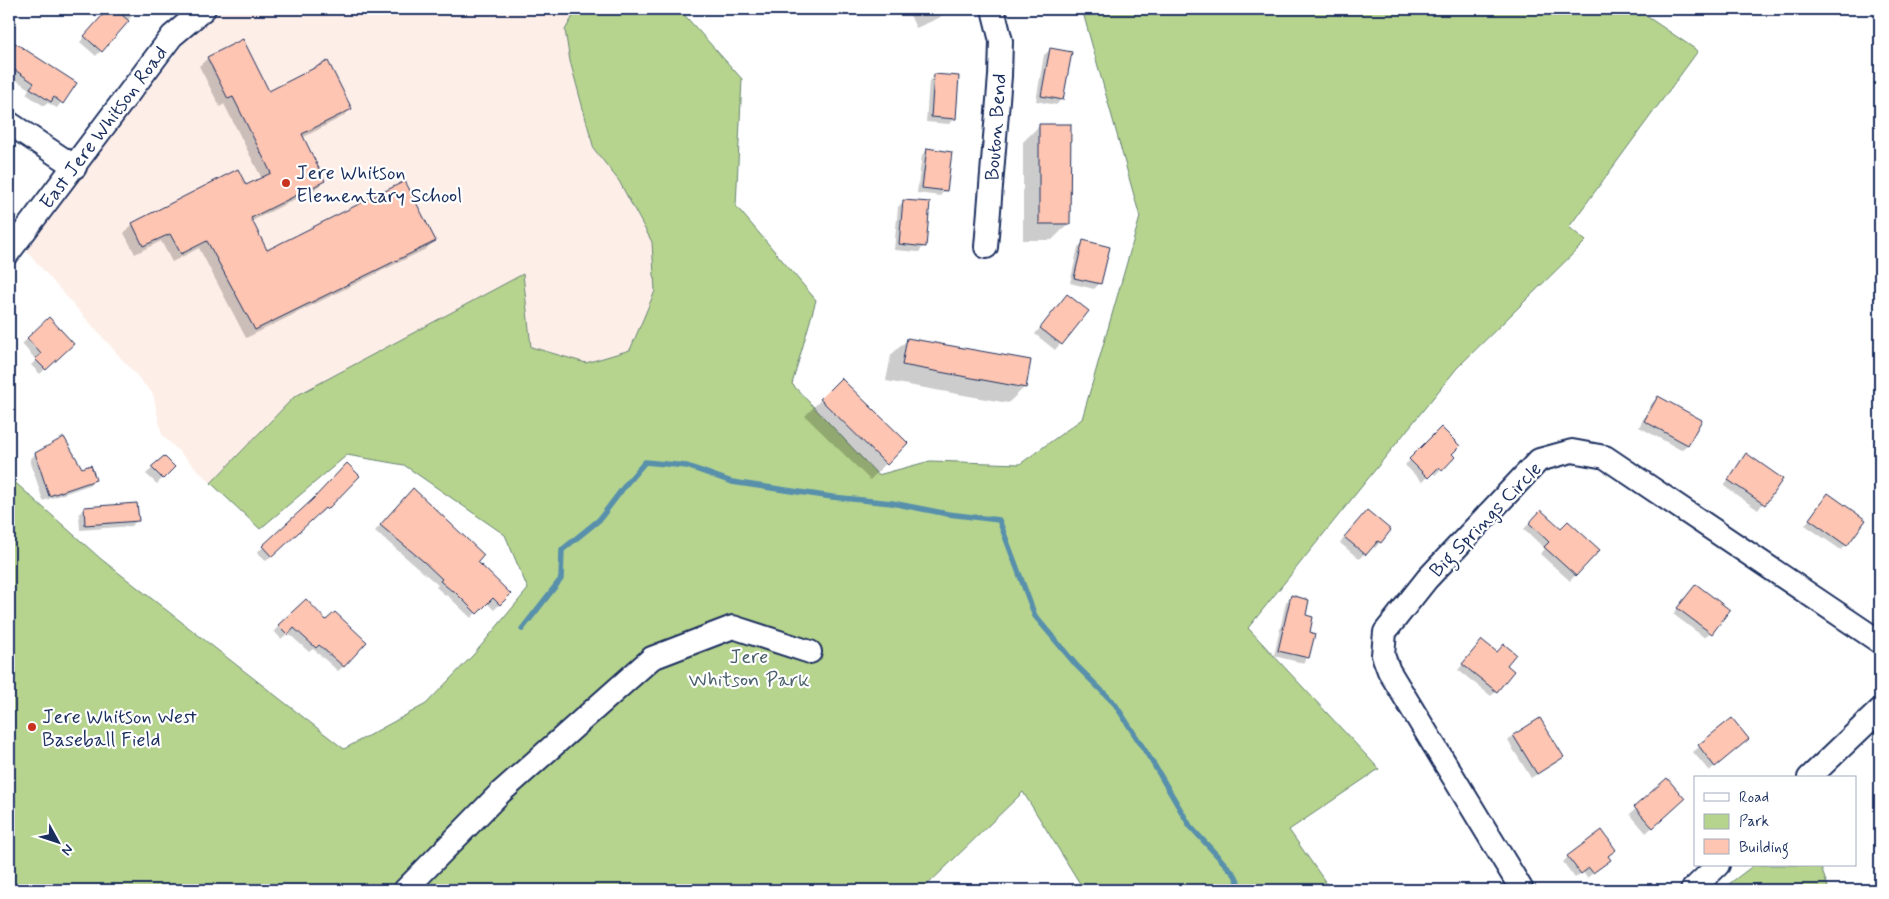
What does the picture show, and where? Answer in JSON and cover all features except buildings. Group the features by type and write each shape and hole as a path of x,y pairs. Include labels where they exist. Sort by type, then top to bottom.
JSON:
{"street":[{"name":"East Jere Whitson Road","path":"9,252 172,36 204,9"},
{"name":"Bouton Bend","path":"986,247 1001,41 993,9"},
{"path":"9,122 75,166"},
{"name":"Big Springs Circle","path":"1522,890 1389,672 1382,655 1385,632 1401,610 1427,579 1538,460 1572,451 1605,457 1880,642"},
{"path":"405,890 500,793 652,658 733,627 810,652"},
{"path":"1811,776 1880,710"},
{"path":"1692,890 1717,866"}],"shaded area":[{"path":"223,9 577,9 565,30 570,61 594,149 619,181 652,242 655,291 630,350 586,363 531,347 522,275 294,397 211,483 162,435 153,394 26,251 185,42"}],"green space":[{"name":"Jere Whitson Park","path":"577,9 679,9 742,79 736,206 816,300 792,384 878,475 930,461 1020,464 1082,419 1140,217 1082,9 1636,9 1698,51 1569,227 1586,241 1457,368 1248,628 1379,769 1289,830 1331,890 1084,890 1023,792 922,890 9,890 9,477 101,559 344,749 426,704 475,653 528,589 505,535 404,465 347,455 260,529 211,483 294,397 523,274 531,347 586,363 630,350 655,291 652,242 619,181 594,149 570,61 565,30"},
{"path":"1753,866 1820,866 1829,890 1721,890"}],"waterway":[{"path":"522,629 561,579 562,550 599,520 645,462 687,466 732,482 832,497 892,503 948,514 999,520 1035,616 1077,666 1115,704 1190,826 1235,875 1242,890"}],"place":[{"name":"Jere Whitson Elementary School","path":"286,183"},
{"name":"Jere Whitson West Baseball Field","path":"32,727"}]}
